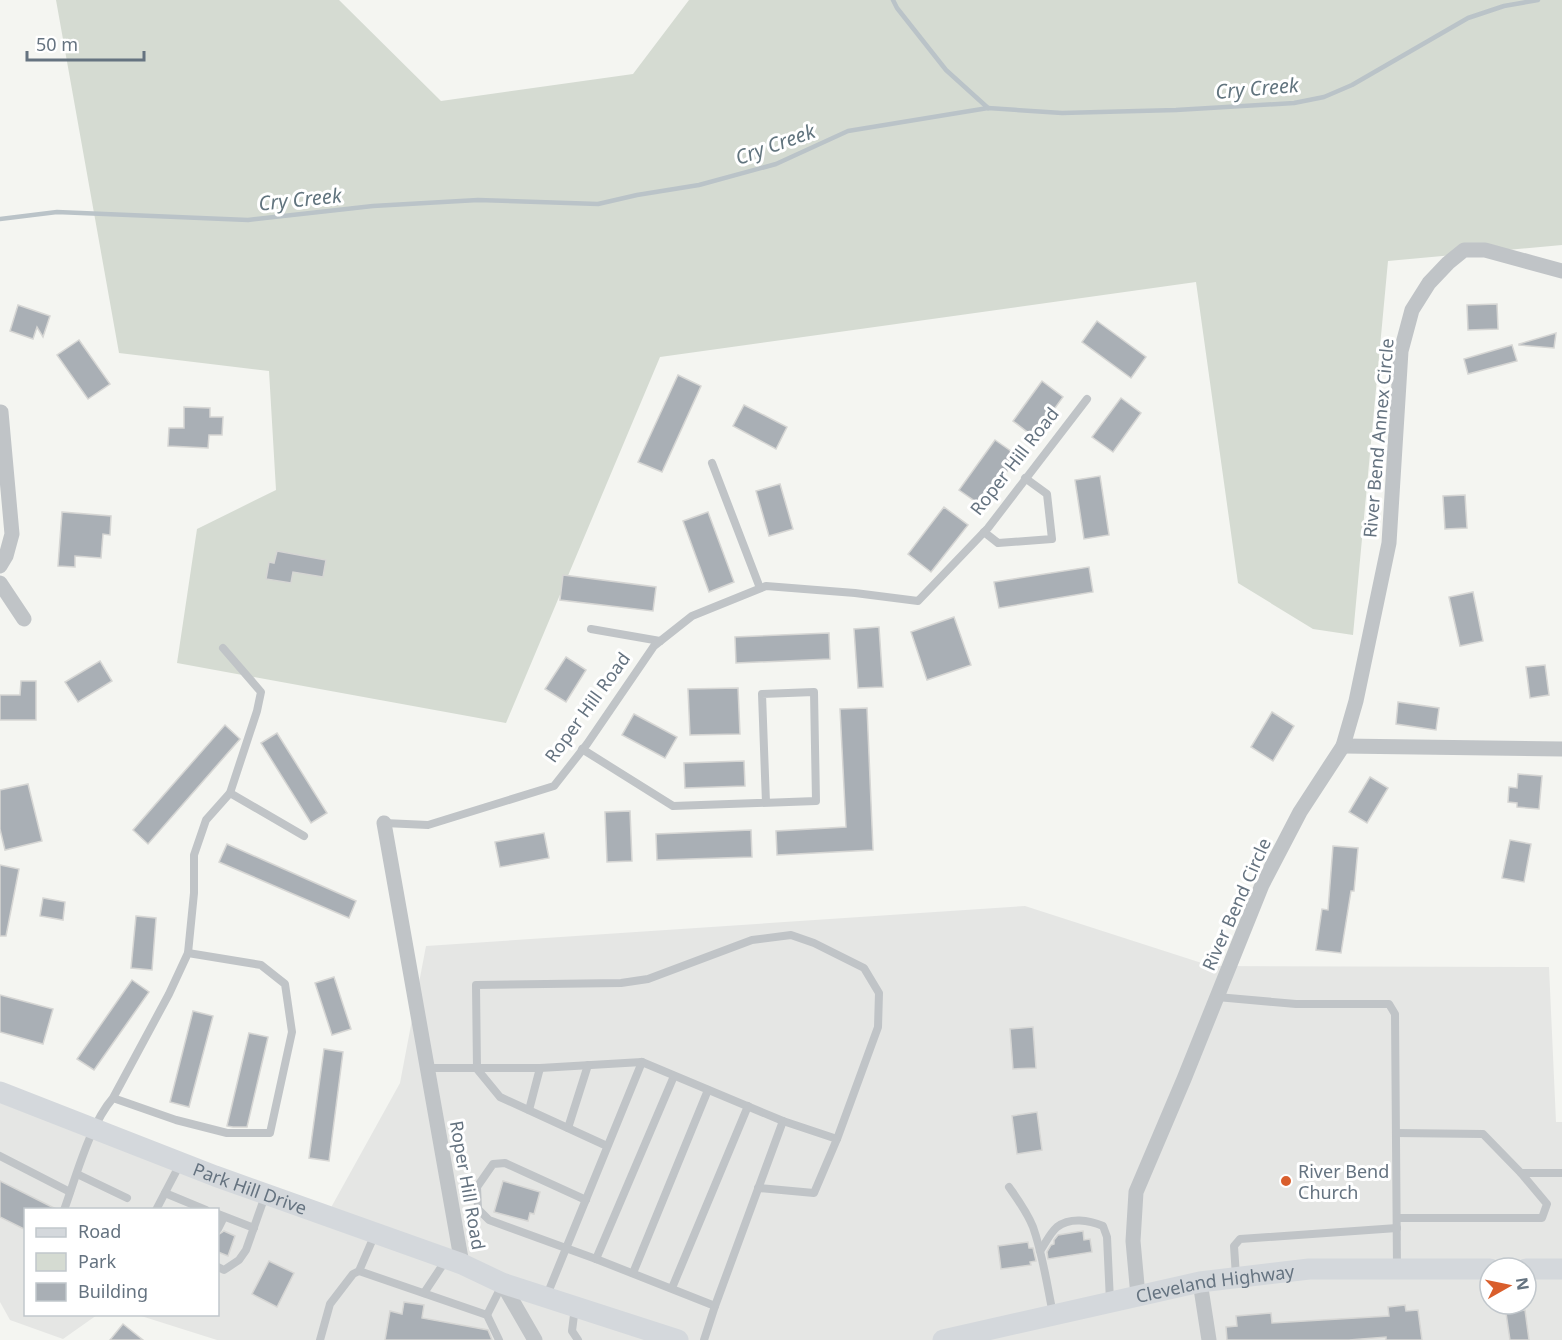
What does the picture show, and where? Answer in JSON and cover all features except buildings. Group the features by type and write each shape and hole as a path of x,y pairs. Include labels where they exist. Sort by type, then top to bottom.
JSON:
{"main road":[{"name":"Park Hill Drive","path":"0,1092 180,1163 454,1261 502,1283"},
{"name":"Cleveland Highway","path":"943,1340 1200,1282 1309,1269 1478,1269"},
{"path":"1538,1269 1562,1269"},
{"path":"502,1283 677,1340"}],"street":[{"name":"River Bend Annex Circle","path":"1342,746 1356,701 1389,543 1401,351 1412,310 1429,283 1464,250 1485,250 1562,271"},
{"path":"0,566 6,556 12,534 1,412"},
{"path":"0,583 24,619"},
{"path":"1342,746 1562,749"},
{"name":"River Bend Circle","path":"1138,1296 1133,1241 1136,1192 1262,885 1300,812 1342,746"},
{"name":"Roper Hill Road","path":"384,823 427,1068 454,1261"},
{"path":"1200,1282 1209,1340"},
{"path":"502,1283 535,1340"}],"lane":[{"name":"Roper Hill Road","path":"384,823 428,825 554,786 654,646 692,616 766,586 918,601 984,532 1087,399"},
{"path":"712,463 760,588"},
{"path":"984,532 998,543 1052,539 1047,494 1025,478"},
{"path":"591,629 660,641"},
{"path":"64,1208 94,1129 169,994 188,953 194,893 194,855 206,820 230,793 257,711 261,692 223,648"},
{"path":"582,749 673,806 766,803 816,801 814,692 762,694 766,803"},
{"path":"230,793 304,836"},
{"path":"607,1146 500,1097 477,1069 476,986 621,983 648,979 752,940 790,935 814,943 864,968 879,993 878,1027 837,1139 814,1193 758,1188"},
{"path":"113,1098 176,1120 227,1133 270,1133 292,1032 285,984 261,965 188,953"},
{"path":"1217,997 1296,1004 1389,1004 1395,1014 1397,1269"},
{"path":"427,1068 540,1068 642,1062 783,1121 837,1139"},
{"path":"546,1296 642,1062"},
{"path":"568,1128 588,1065"},
{"path":"529,1110 540,1068"},
{"path":"596,1258 674,1076"},
{"path":"633,1273 708,1090"},
{"path":"672,1288 748,1106"},
{"path":"704,1340 783,1121"},
{"path":"1396,1133 1483,1134 1547,1204 1542,1218 1397,1218"},
{"path":"0,1156 70,1192"},
{"path":"157,1208 180,1163"},
{"path":"585,1200 505,1163 493,1164 477,1187 478,1209 489,1220 596,1258 715,1306"},
{"path":"1521,1173 1562,1173"},
{"path":"77,1174 127,1198"},
{"path":"1009,1187 1024,1208 1032,1226 1040,1251 1053,1315"},
{"path":"165,1193 192,1207"},
{"path":"219,1268 224,1270 239,1260 246,1250 266,1195"},
{"path":"221,1216 254,1228"},
{"path":"1040,1251 1056,1228 1070,1221 1092,1221 1103,1226 1107,1237 1110,1302"},
{"path":"1237,1278 1234,1246 1240,1239 1397,1228"},
{"path":"320,1340 330,1304 353,1274 359,1271 375,1233"},
{"path":"424,1293 454,1261"},
{"path":"359,1271 487,1315 499,1340"},
{"path":"487,1315 502,1283"},
{"path":"575,1306 572,1330 578,1340"}],"shaded area":[{"path":"1025,906 1211,966 1549,967 1556,1122 1562,1122 1562,1340 217,1340 141,1316 219,1316 219,1208 24,1208 24,1316 96,1316 63,1339 10,1320 0,1302 0,1090 323,1222 400,1083 426,946"}],"green space":[{"path":"56,0 339,0 441,101 633,74 689,0 1562,0 1562,245 1388,261 1353,635 1313,629 1238,583 1196,282 660,357 506,723 177,663 197,529 276,490 269,371 119,353"}],"waterway":[{"path":"893,0 946,70 988,108"},
{"name":"Cry Creek","path":"0,219 57,212 248,220 373,206 478,200 598,204 699,185 776,164 848,131 988,108 1062,113 1176,110 1294,103 1324,97 1352,85 1468,18 1504,6 1538,0"}],"place":[{"name":"River Bend Church","path":"1286,1181"}]}
